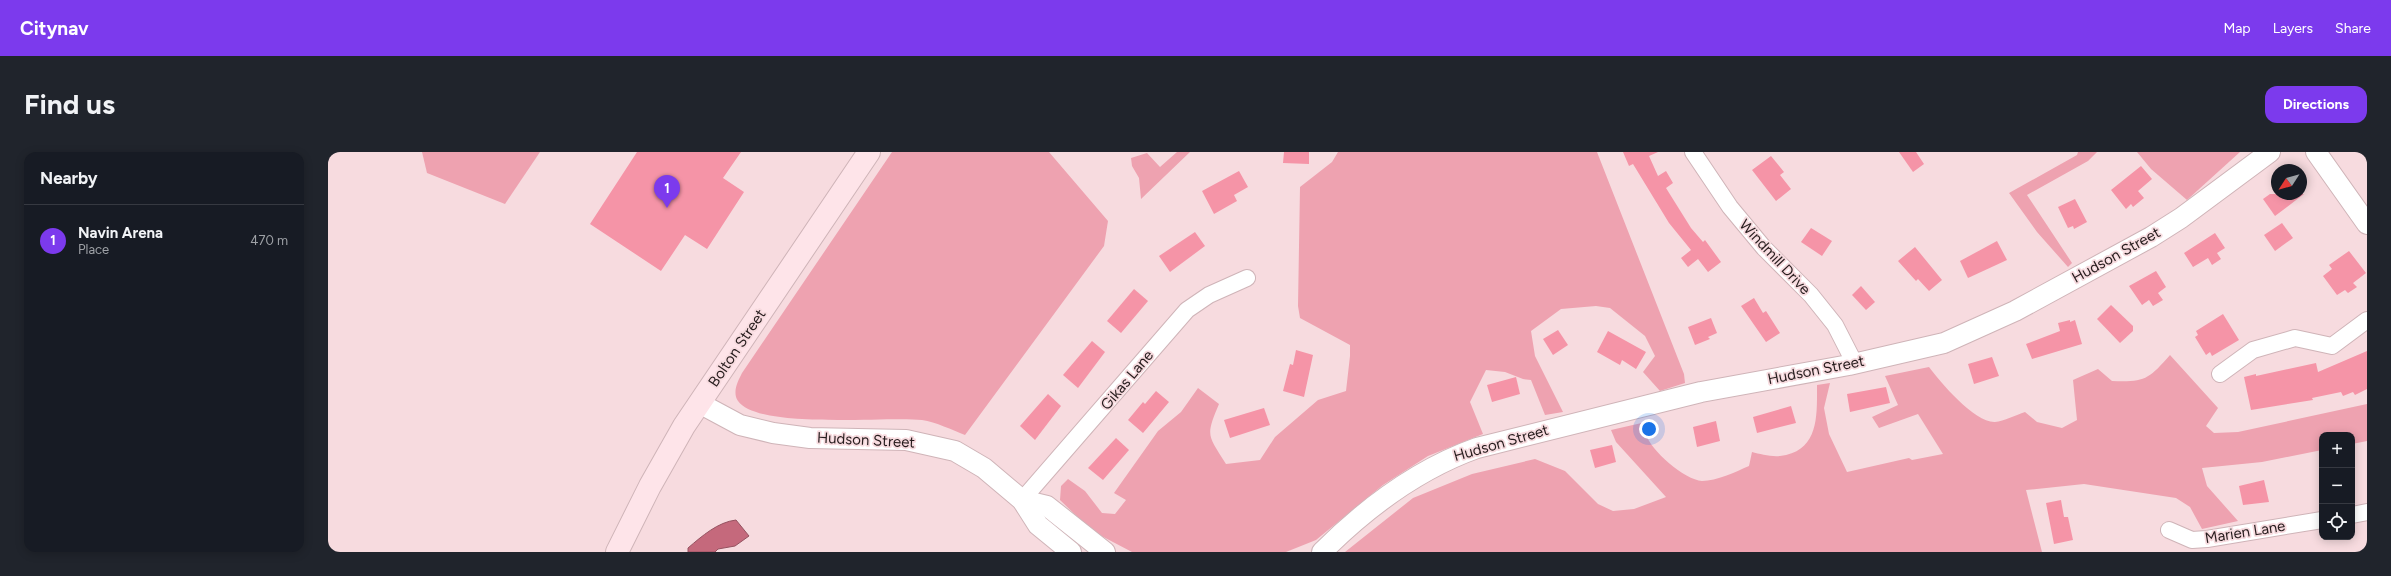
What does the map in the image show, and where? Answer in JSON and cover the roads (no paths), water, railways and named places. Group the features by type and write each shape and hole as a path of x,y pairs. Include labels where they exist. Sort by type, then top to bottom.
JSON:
{"main road":[{"name":"Bolton Street","path":"617,552 650,486 699,403 870,152"}],"street":[{"name":"Windmill Drive","path":"1693,152 1730,207 1764,248 1811,295 1835,325 1855,364"},
{"name":"Hudson Street","path":"1308,552 1341,533 1416,476 1453,456 1477,448 1701,392 1855,364 1944,343 2015,311 2151,237 2181,218 2270,152"},
{"path":"2316,152 2367,224"},
{"name":"Gikas Lane","path":"1022,500 1187,310 1210,295 1247,278"},
{"path":"2220,374 2253,350 2295,338 2332,346 2367,320"},
{"name":"Hudson Street","path":"699,403 740,425 773,433 810,438 899,440 940,446 955,451 984,468 1022,500 1038,525 1071,552"},
{"name":"Hudson Street","path":"1022,500 1047,506 1105,552"},
{"path":"2355,514 2367,512"},
{"name":"Marien Lane","path":"2169,530 2192,540 2208,539 2319,520"},
{"name":"Hudson Street","path":"1322,552 1341,533"}],"place":[{"name":"Navin Arena","path":"667,208"}]}
